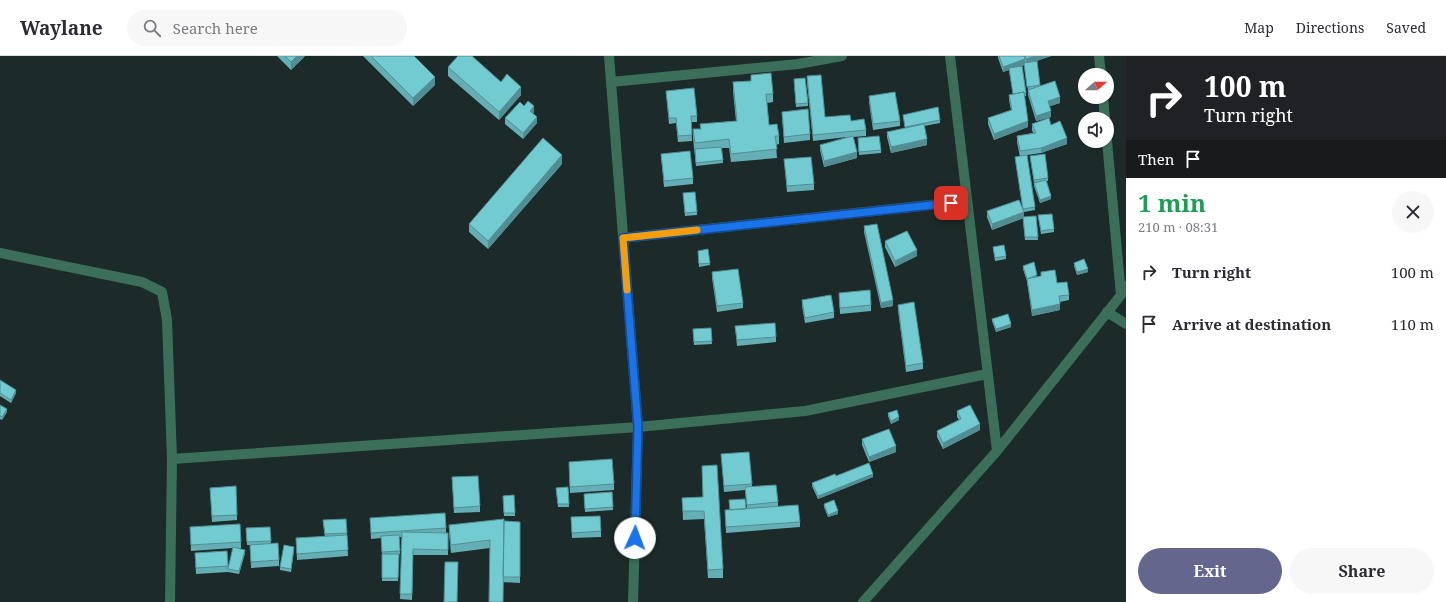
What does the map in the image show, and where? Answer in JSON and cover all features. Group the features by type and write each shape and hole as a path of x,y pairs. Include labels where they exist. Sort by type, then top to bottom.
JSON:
{"street":[{"path":"609,56 638,427 633,602"},
{"path":"611,82 842,56"},
{"path":"950,56 997,451"},
{"path":"1099,56 1100,68"},
{"path":"863,602 997,451 1124,291 1108,148"},
{"path":"623,238 967,201"},
{"path":"0,252 142,282 162,292 167,320 172,459 170,602"},
{"path":"1107,312 1126,324"},
{"path":"172,459 638,427 805,411 988,374"}],"building":[{"path":"285,56 297,56 291,62"},
{"path":"371,56 414,56 435,77 413,98"},
{"path":"458,56 472,56 501,82 507,74 521,87 499,112 448,67"},
{"path":"999,56 1024,56 1025,59 1003,67"},
{"path":"1025,56 1035,56 1026,59"},
{"path":"1037,61 1040,85 1027,87 1024,63"},
{"path":"1022,66 1026,93 1013,94 1009,68"},
{"path":"771,73 773,94 766,94 769,125 777,124 779,136 775,136 777,149 731,154 729,139 695,143 693,129 701,129 700,124 737,121 733,82 751,81 751,75"},
{"path":"821,75 825,117 850,115 851,121 864,119 866,130 813,135 807,76"},
{"path":"805,78 808,103 796,104 794,79"},
{"path":"1055,81 1060,97 1048,101 1051,111 1036,116 1028,90"},
{"path":"694,88 697,116 691,116 692,135 678,136 676,118 669,118 666,91"},
{"path":"895,92 900,121 873,124 869,96"},
{"path":"1024,92 1028,121 994,134 988,118 1012,110 1009,95"},
{"path":"528,101 534,106 530,111 537,117 523,133 505,118 520,102 524,106"},
{"path":"938,107 940,120 905,127 903,115"},
{"path":"808,109 810,134 784,137 782,112"},
{"path":"1049,118 1051,125 1060,121 1067,138 1041,148 1020,151 1017,136 1036,133 1032,124"},
{"path":"924,124 927,139 891,147 887,132"},
{"path":"853,136 857,152 824,161 820,145"},
{"path":"879,136 881,150 859,152 858,138"},
{"path":"543,138 562,155 488,241 469,224"},
{"path":"721,147 723,160 696,163 695,149"},
{"path":"690,151 693,178 664,181 661,154"},
{"path":"1045,154 1048,178 1034,180 1030,156"},
{"path":"1027,155 1035,207 1023,209 1015,157"},
{"path":"811,157 814,184 787,186 784,159"},
{"path":"1046,180 1051,196 1040,200 1034,183"},
{"path":"695,192 697,212 685,213 683,193"},
{"path":"1019,200 1024,212 992,224 987,211"},
{"path":"1052,214 1054,229 1041,231 1038,215"},
{"path":"1036,216 1038,237 1025,237 1023,217"},
{"path":"877,224 893,300 881,303 864,226"},
{"path":"907,231 917,250 895,261 885,241"},
{"path":"1004,245 1006,256 995,258 993,247"},
{"path":"708,249 710,263 699,264 698,251"},
{"path":"1084,259 1088,269 1077,272 1074,263"},
{"path":"1034,262 1037,275 1027,279 1023,266"},
{"path":"738,269 743,303 717,306 712,272"},
{"path":"1055,270 1057,283 1067,282 1069,295 1059,296 1060,304 1032,310 1027,279 1041,276 1041,272"},
{"path":"870,290 871,305 840,308 839,293"},
{"path":"831,295 834,312 805,318 802,300"},
{"path":"914,302 923,363 906,366 898,305"},
{"path":"1008,314 1011,324 996,329 992,319"},
{"path":"775,323 776,337 737,340 735,326"},
{"path":"711,328 712,341 694,342 693,329"},
{"path":"0,380 16,390 11,400 0,393"},
{"path":"0,405 7,409 2,417 0,416"},
{"path":"970,405 980,424 943,443 937,431 961,419 957,411"},
{"path":"897,410 899,417 891,421 888,413"},
{"path":"889,429 896,446 869,457 862,439"},
{"path":"749,452 752,484 724,486 721,454"},
{"path":"612,459 614,484 570,487 569,462"},
{"path":"869,463 873,474 818,496 812,483 835,474 836,476"},
{"path":"717,465 723,569 708,570 704,511 683,511 682,498 703,497 702,466"},
{"path":"478,476 480,506 454,508 452,477"},
{"path":"776,485 778,502 747,505 745,487"},
{"path":"236,486 237,515 212,516 210,488"},
{"path":"568,487 569,504 558,504 556,488"},
{"path":"612,492 613,507 585,509 584,494"},
{"path":"514,495 515,513 504,513 503,496"},
{"path":"745,499 746,509 730,510 729,500"},
{"path":"834,500 838,511 828,515 824,504"},
{"path":"798,505 800,522 726,527 725,510"},
{"path":"445,513 446,528 371,533 370,518"},
{"path":"600,516 601,531 572,533 571,517"},
{"path":"346,519 347,533 325,534 323,520"},
{"path":"504,519 503,602 489,602 490,540 451,545 449,525"},
{"path":"504,521 520,522 520,577 503,577"},
{"path":"240,524 241,542 191,545 190,527"},
{"path":"270,527 271,541 247,542 246,528"},
{"path":"402,532 448,533 448,550 413,549 412,594 400,594"},
{"path":"347,535 348,550 297,554 296,538"},
{"path":"399,535 400,551 382,552 381,536"},
{"path":"278,543 279,560 251,562 250,545"},
{"path":"284,545 294,547 291,569 280,567"},
{"path":"233,547 245,550 239,571 228,569"},
{"path":"227,551 228,566 196,568 195,553"},
{"path":"382,554 399,554 398,578 382,578"},
{"path":"445,562 458,562 457,602 444,602"}],"slow traffic":[{"path":"627,290 623,238 697,230"}],"route":[{"path":"635,538 638,427 623,238 951,203"}]}
